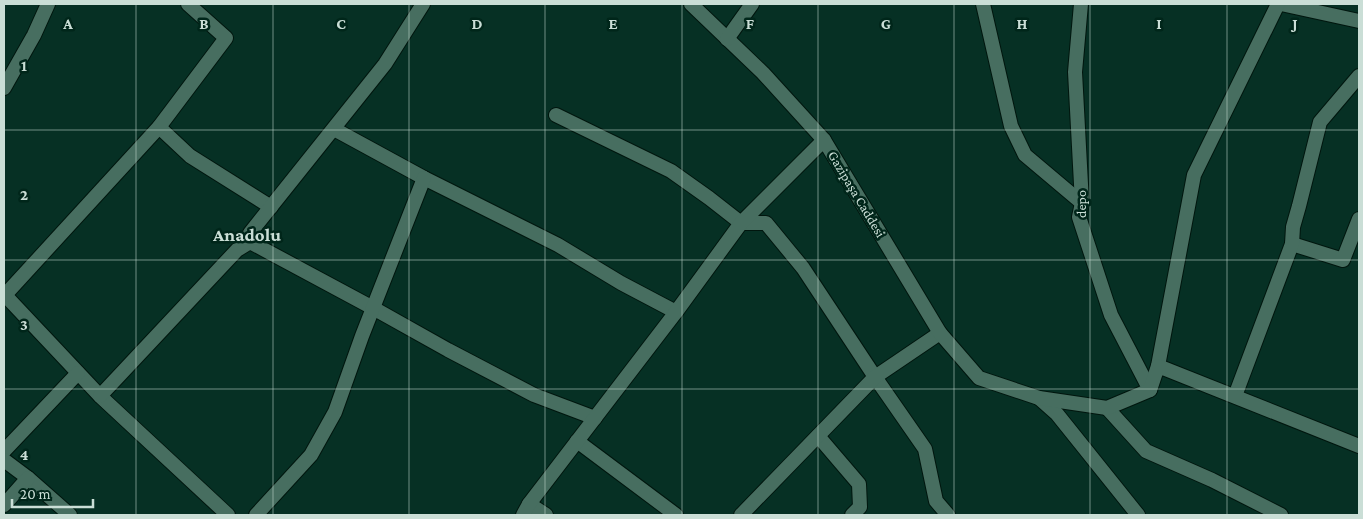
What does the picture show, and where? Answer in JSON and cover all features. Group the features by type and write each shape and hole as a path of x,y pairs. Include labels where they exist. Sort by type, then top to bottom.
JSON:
{"street":[{"path":"4,88 34,35 48,4"},
{"path":"188,4 226,38 159,127 4,295 100,396 228,515"},
{"path":"250,242 250,233 385,64 423,4"},
{"path":"690,4 763,72 824,140"},
{"path":"728,39 752,4"},
{"path":"982,4 1011,126 1025,155 1082,202"},
{"name":"depo","path":"1081,4 1075,72 1082,202 1078,218 1111,315 1150,390"},
{"path":"1281,515 1212,480 1146,451 1107,408 1150,390 1158,366 1194,175 1279,4 1359,21"},
{"path":"1235,396 1292,244 1293,227 1320,122 1359,76"},
{"path":"556,114 671,171 741,223 766,223 803,268 925,449 936,501 948,515"},
{"path":"159,127 190,156 271,207"},
{"path":"334,129 424,178 558,245 621,283 676,312"},
{"name":"Gazipaşa Caddesi","path":"526,510 741,223 824,140 940,333 979,378 1039,398 1107,408"},
{"path":"256,515 311,455 335,412 424,178"},
{"path":"1292,244 1343,260 1359,218"},
{"path":"250,242 534,395 595,418"},
{"path":"100,396 238,250 250,242"},
{"path":"741,515 875,377 940,333"},
{"path":"1158,366 1359,446"},
{"path":"4,451 78,373"},
{"path":"1039,398 1057,414 1138,515"},
{"path":"818,436 859,484 860,507 852,515"},
{"path":"577,441 676,515"},
{"path":"4,460 28,478 70,515"},
{"path":"4,505 28,478"},
{"path":"526,510 546,515"}],"district":[{"name":"Anadolu","path":"247,234"}]}
